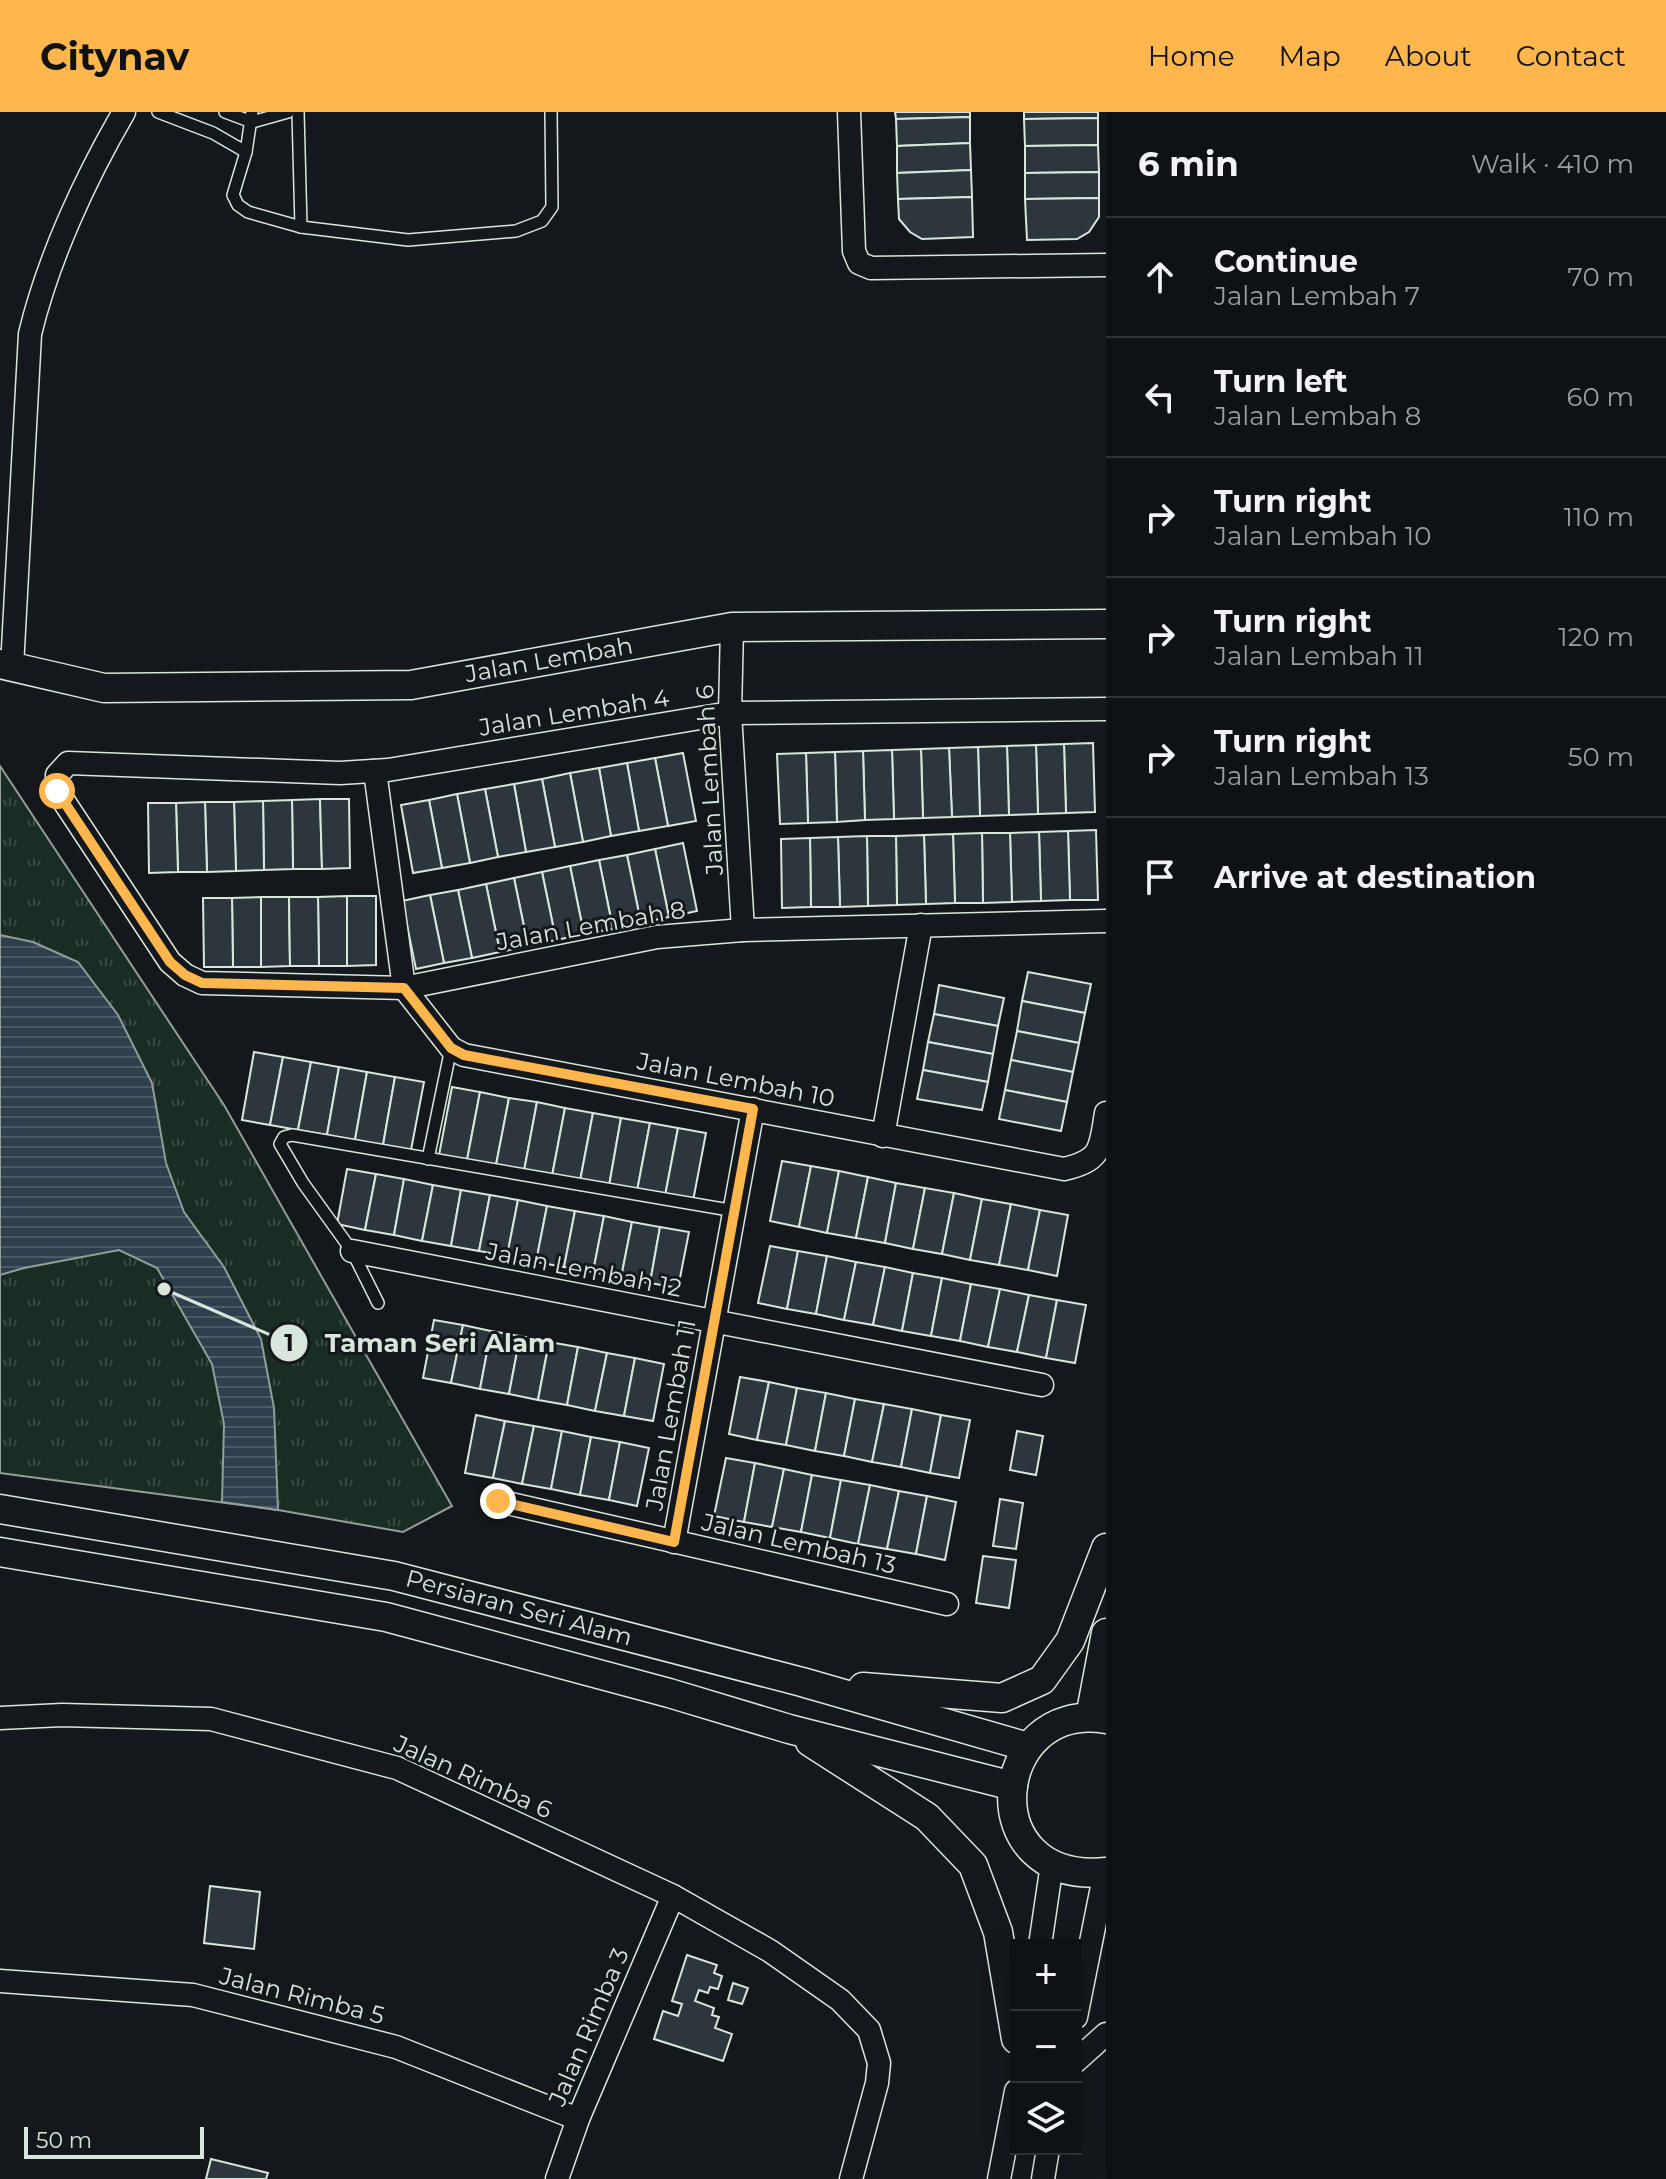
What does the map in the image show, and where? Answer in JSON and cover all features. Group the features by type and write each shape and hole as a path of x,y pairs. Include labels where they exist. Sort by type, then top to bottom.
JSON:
{"street":[{"path":"6,666 30,334 40,293 100,154 124,112"},
{"path":"849,112 855,257 865,266 1100,265"},
{"name":"Jalan Lembah","path":"6,666 104,688 411,685 732,627 1104,626"},
{"name":"Jalan Lembah 6","path":"732,627 730,713 743,930"},
{"name":"Jalan Lembah 4","path":"185,975 170,962 57,791 57,775 68,763 340,773 375,771 730,713 1106,709"},
{"path":"375,771 404,988 451,1048"},
{"name":"Jalan Lembah 8","path":"185,975 202,983 404,988 657,937 743,930 1106,921"},
{"path":"883,1136 921,925"},
{"name":"Jalan Lembah 10","path":"451,1048 464,1055 1064,1169 1087,1163 1100,1147 1106,1113"},
{"name":"Jalan Lembah 11","path":"674,1542 753,1109"},
{"name":"Jalan Lembah 12","path":"352,1251 1042,1385"},
{"name":"Jalan Lembah 13","path":"498,1501 947,1604"},
{"name":"Persiaran Seri Alam","path":"0,1509 394,1576 802,1682 1028,1747"},
{"path":"802,1682 1002,1698 1042,1680 1070,1641 1106,1548"},
{"name":"Persiaran Seri Alam","path":"0,1552 386,1617 669,1693 789,1729 1013,1786"},
{"path":"1077,2011 1106,1872 1067,1872 1040,1858 1020,1834 1011,1805 1014,1774 1028,1747 1052,1727 1098,1718 1106,1633"},
{"name":"Jalan Rimba 6","path":"0,1718 62,1715 211,1719 254,1730 397,1768 673,1896 770,1951 840,2000 869,2030 879,2063 873,2101 851,2179"},
{"path":"789,1729 927,1817 973,1865 998,1932 1011,2011"},
{"path":"1041,1939 1052,1864"},
{"name":"Jalan Rimba 3","path":"557,2179 578,2119 673,1896"},
{"name":"Jalan Rimba 5","path":"0,1981 193,1995 396,2047 578,2119"},
{"path":"1082,2056 1106,2034"},
{"path":"999,2179 1010,2122"},
{"path":"1043,2179 1047,2155"}],"lane":[{"path":"158,112 213,133 246,152"},
{"path":"225,112 252,117 288,112"},
{"path":"298,112 301,227"},
{"path":"252,117 246,152 233,195 238,205 248,212 301,227 408,240 516,231 542,221 552,207 551,112"},
{"path":"428,1159 451,1048"},
{"path":"378,1303 352,1251 303,1183 280,1144 284,1137 292,1135 735,1211"}],"green space":[{"path":"0,766 224,1105 452,1506 403,1532 278,1510 0,1473"}],"water":[{"path":"0,935 33,942 78,962 118,1015 152,1083 166,1163 184,1212 224,1267 261,1339 274,1408 278,1510 222,1502 224,1424 212,1364 157,1268 119,1250 0,1275"}],"building":[{"path":"895,112 970,112 970,117 896,119"},
{"path":"1024,112 1098,112 1098,118 1024,119"},
{"path":"970,117 970,143 897,146 896,119"},
{"path":"1098,118 1098,145 1025,146 1024,119"},
{"path":"970,143 971,170 897,173 897,146"},
{"path":"1098,145 1099,172 1025,173 1025,146"},
{"path":"971,170 972,197 898,199 897,173"},
{"path":"1099,172 1099,198 1025,199 1025,173"},
{"path":"972,197 973,237 922,239 910,232 899,219 898,199"},
{"path":"1099,198 1099,217 1089,232 1077,239 1027,240 1025,199"},
{"path":"1093,743 1095,812 1066,813 1064,744"},
{"path":"1064,744 1066,813 1038,814 1036,745"},
{"path":"1036,745 1038,814 1009,815 1007,746"},
{"path":"1007,746 1009,815 980,816 978,747"},
{"path":"978,747 980,816 952,817 949,748"},
{"path":"949,748 952,817 923,818 921,749"},
{"path":"921,749 923,818 894,819 892,750"},
{"path":"892,750 894,819 865,820 863,751"},
{"path":"863,751 865,820 837,822 835,752"},
{"path":"835,752 837,822 808,823 806,753"},
{"path":"683,753 696,821 668,826 655,758"},
{"path":"806,753 808,823 780,824 777,754"},
{"path":"655,758 668,826 639,831 627,763"},
{"path":"627,763 639,831 611,836 599,768"},
{"path":"599,768 611,836 583,842 570,773"},
{"path":"570,773 583,842 555,847 542,779"},
{"path":"542,779 555,847 526,852 514,784"},
{"path":"514,784 526,852 498,857 485,789"},
{"path":"485,789 498,857 470,863 457,794"},
{"path":"457,794 470,863 442,868 429,800"},
{"path":"320,799 322,869 293,869 292,800"},
{"path":"320,799 349,799 350,868 322,869"},
{"path":"292,800 293,869 264,870 263,801"},
{"path":"429,800 442,868 413,873 401,805"},
{"path":"263,801 264,870 236,871 234,802"},
{"path":"205,802 234,802 236,871 207,872"},
{"path":"205,802 207,872 178,872 176,803"},
{"path":"148,803 176,803 178,872 149,873"},
{"path":"1096,830 1098,900 1070,900 1068,831"},
{"path":"1068,831 1070,900 1041,901 1039,832"},
{"path":"1039,832 1041,901 1012,902 1010,833"},
{"path":"982,833 1010,833 1012,902 983,903"},
{"path":"982,833 983,903 955,903 953,834"},
{"path":"953,834 955,903 926,904 924,835"},
{"path":"924,835 926,904 897,905 896,836"},
{"path":"867,836 896,836 897,905 868,906"},
{"path":"867,836 868,906 840,907 838,837"},
{"path":"838,837 840,907 811,907 810,838"},
{"path":"810,838 811,907 782,908 781,839"},
{"path":"683,843 697,911 669,917 655,849"},
{"path":"655,849 669,917 641,923 627,855"},
{"path":"627,855 641,923 613,929 599,860"},
{"path":"599,860 613,929 584,934 570,866"},
{"path":"570,866 584,934 556,940 542,872"},
{"path":"542,872 556,940 528,946 514,878"},
{"path":"514,878 528,946 500,952 486,884"},
{"path":"486,884 500,952 472,958 458,890"},
{"path":"458,890 472,958 444,963 430,895"},
{"path":"430,895 444,963 416,969 402,901"},
{"path":"347,896 347,966 319,966 318,897"},
{"path":"347,896 376,896 376,965 347,966"},
{"path":"261,897 261,967 233,967 232,898"},
{"path":"261,897 289,897 290,966 261,967"},
{"path":"289,897 318,897 319,966 290,966"},
{"path":"203,898 232,898 233,967 204,967"},
{"path":"1028,972 1091,984 1085,1013 1022,1001"},
{"path":"939,985 1004,998 998,1026 934,1014"},
{"path":"1022,1001 1085,1013 1079,1043 1017,1031"},
{"path":"934,1014 998,1026 993,1054 928,1042"},
{"path":"1017,1031 1079,1043 1073,1072 1011,1060"},
{"path":"928,1042 993,1054 988,1082 923,1070"},
{"path":"254,1052 283,1057 270,1125 242,1120"},
{"path":"283,1057 311,1062 298,1130 270,1125"},
{"path":"1011,1060 1073,1072 1067,1102 1005,1090"},
{"path":"311,1062 339,1067 327,1135 298,1130"},
{"path":"339,1067 367,1072 355,1140 327,1135"},
{"path":"923,1070 988,1082 982,1110 917,1099"},
{"path":"367,1072 395,1077 383,1145 355,1140"},
{"path":"395,1077 424,1082 411,1150 383,1145"},
{"path":"452,1087 480,1092 467,1160 439,1155"},
{"path":"1005,1090 1067,1102 1061,1131 999,1119"},
{"path":"480,1092 509,1098 496,1165 467,1160"},
{"path":"509,1098 537,1102 524,1171 496,1165"},
{"path":"537,1102 565,1108 552,1176 524,1171"},
{"path":"565,1108 593,1113 580,1181 552,1176"},
{"path":"593,1113 621,1118 609,1186 580,1181"},
{"path":"621,1118 650,1123 637,1191 609,1186"},
{"path":"650,1123 678,1128 665,1196 637,1191"},
{"path":"678,1128 706,1133 693,1201 665,1196"},
{"path":"782,1161 811,1166 799,1227 770,1221"},
{"path":"811,1166 839,1171 827,1233 799,1227"},
{"path":"347,1169 376,1174 365,1230 337,1224"},
{"path":"839,1171 868,1177 856,1238 827,1233"},
{"path":"376,1174 404,1179 394,1235 365,1230"},
{"path":"868,1177 896,1183 885,1243 856,1238"},
{"path":"404,1179 433,1185 422,1241 394,1235"},
{"path":"896,1183 925,1188 913,1249 885,1243"},
{"path":"433,1185 461,1190 451,1246 422,1241"},
{"path":"925,1188 954,1193 942,1254 913,1249"},
{"path":"461,1190 490,1195 479,1251 451,1246"},
{"path":"954,1193 982,1199 970,1260 942,1254"},
{"path":"490,1195 518,1200 507,1256 479,1251"},
{"path":"982,1199 1011,1204 999,1265 970,1260"},
{"path":"518,1200 547,1206 536,1262 507,1256"},
{"path":"1011,1204 1040,1210 1028,1270 999,1265"},
{"path":"547,1206 575,1211 564,1267 536,1262"},
{"path":"1040,1210 1068,1215 1057,1276 1028,1270"},
{"path":"575,1211 604,1216 593,1272 564,1267"},
{"path":"604,1216 632,1222 621,1278 593,1272"},
{"path":"632,1222 660,1227 650,1283 621,1278"},
{"path":"660,1227 689,1232 678,1288 650,1283"},
{"path":"770,1246 798,1251 787,1309 758,1303"},
{"path":"798,1251 827,1256 816,1314 787,1309"},
{"path":"827,1256 856,1262 844,1320 816,1314"},
{"path":"856,1262 885,1267 873,1325 844,1320"},
{"path":"885,1267 913,1273 902,1331 873,1325"},
{"path":"913,1273 942,1278 931,1336 902,1331"},
{"path":"942,1278 971,1284 960,1341 931,1336"},
{"path":"971,1284 1000,1289 988,1347 960,1341"},
{"path":"1000,1289 1029,1295 1017,1352 988,1347"},
{"path":"1029,1295 1057,1300 1046,1358 1017,1352"},
{"path":"1057,1300 1086,1305 1075,1363 1046,1358"},
{"path":"434,1320 463,1325 451,1383 423,1378"},
{"path":"463,1325 491,1331 480,1389 451,1383"},
{"path":"491,1331 520,1336 509,1394 480,1389"},
{"path":"520,1336 549,1342 538,1400 509,1394"},
{"path":"549,1342 578,1347 567,1405 538,1400"},
{"path":"578,1347 607,1353 595,1411 567,1405"},
{"path":"607,1353 635,1358 624,1416 595,1411"},
{"path":"635,1358 664,1364 653,1421 624,1416"},
{"path":"740,1377 769,1382 757,1440 729,1434"},
{"path":"769,1382 797,1388 786,1445 757,1440"},
{"path":"797,1388 826,1393 815,1451 786,1445"},
{"path":"826,1393 855,1399 844,1456 815,1451"},
{"path":"855,1399 884,1404 872,1462 844,1456"},
{"path":"884,1404 912,1409 901,1467 872,1462"},
{"path":"912,1409 941,1415 930,1473 901,1467"},
{"path":"476,1415 505,1421 493,1478 465,1473"},
{"path":"941,1415 970,1420 959,1478 930,1473"},
{"path":"505,1421 534,1426 522,1484 493,1478"},
{"path":"534,1426 562,1431 551,1489 522,1484"},
{"path":"562,1431 591,1437 580,1495 551,1489"},
{"path":"1017,1431 1043,1436 1036,1475 1010,1470"},
{"path":"591,1437 620,1442 609,1500 580,1495"},
{"path":"620,1442 649,1448 637,1506 609,1500"},
{"path":"726,1458 755,1463 744,1522 714,1516"},
{"path":"755,1463 784,1469 772,1527 744,1522"},
{"path":"784,1469 812,1475 801,1532 772,1527"},
{"path":"812,1475 841,1480 830,1538 801,1532"},
{"path":"841,1480 870,1485 858,1544 830,1538"},
{"path":"870,1485 899,1491 887,1549 858,1544"},
{"path":"899,1491 927,1496 916,1554 887,1549"},
{"path":"927,1496 956,1502 945,1560 916,1554"},
{"path":"1000,1499 1023,1503 1016,1549 993,1546"},
{"path":"983,1556 1016,1560 1009,1608 976,1603"},
{"path":"210,1886 260,1892 254,1949 204,1943"},
{"path":"687,1955 717,1965 714,1973 722,1976 718,1989 710,1987 708,1993 699,1990 695,2001 714,2008 712,2015 719,2017 715,2028 732,2034 723,2061 654,2039 663,2011 678,2016 682,2004 672,2001"},
{"path":"733,1983 748,1988 742,2004 728,2000"},
{"path":"211,2159 268,2173 266,2179 206,2179"}],"place":[{"name":"Taman Seri Alam","path":"164,1289"}],"route":[{"path":"57,791 170,962 185,975 202,983 404,988 451,1048 464,1055 753,1109 674,1542 498,1501"}]}
